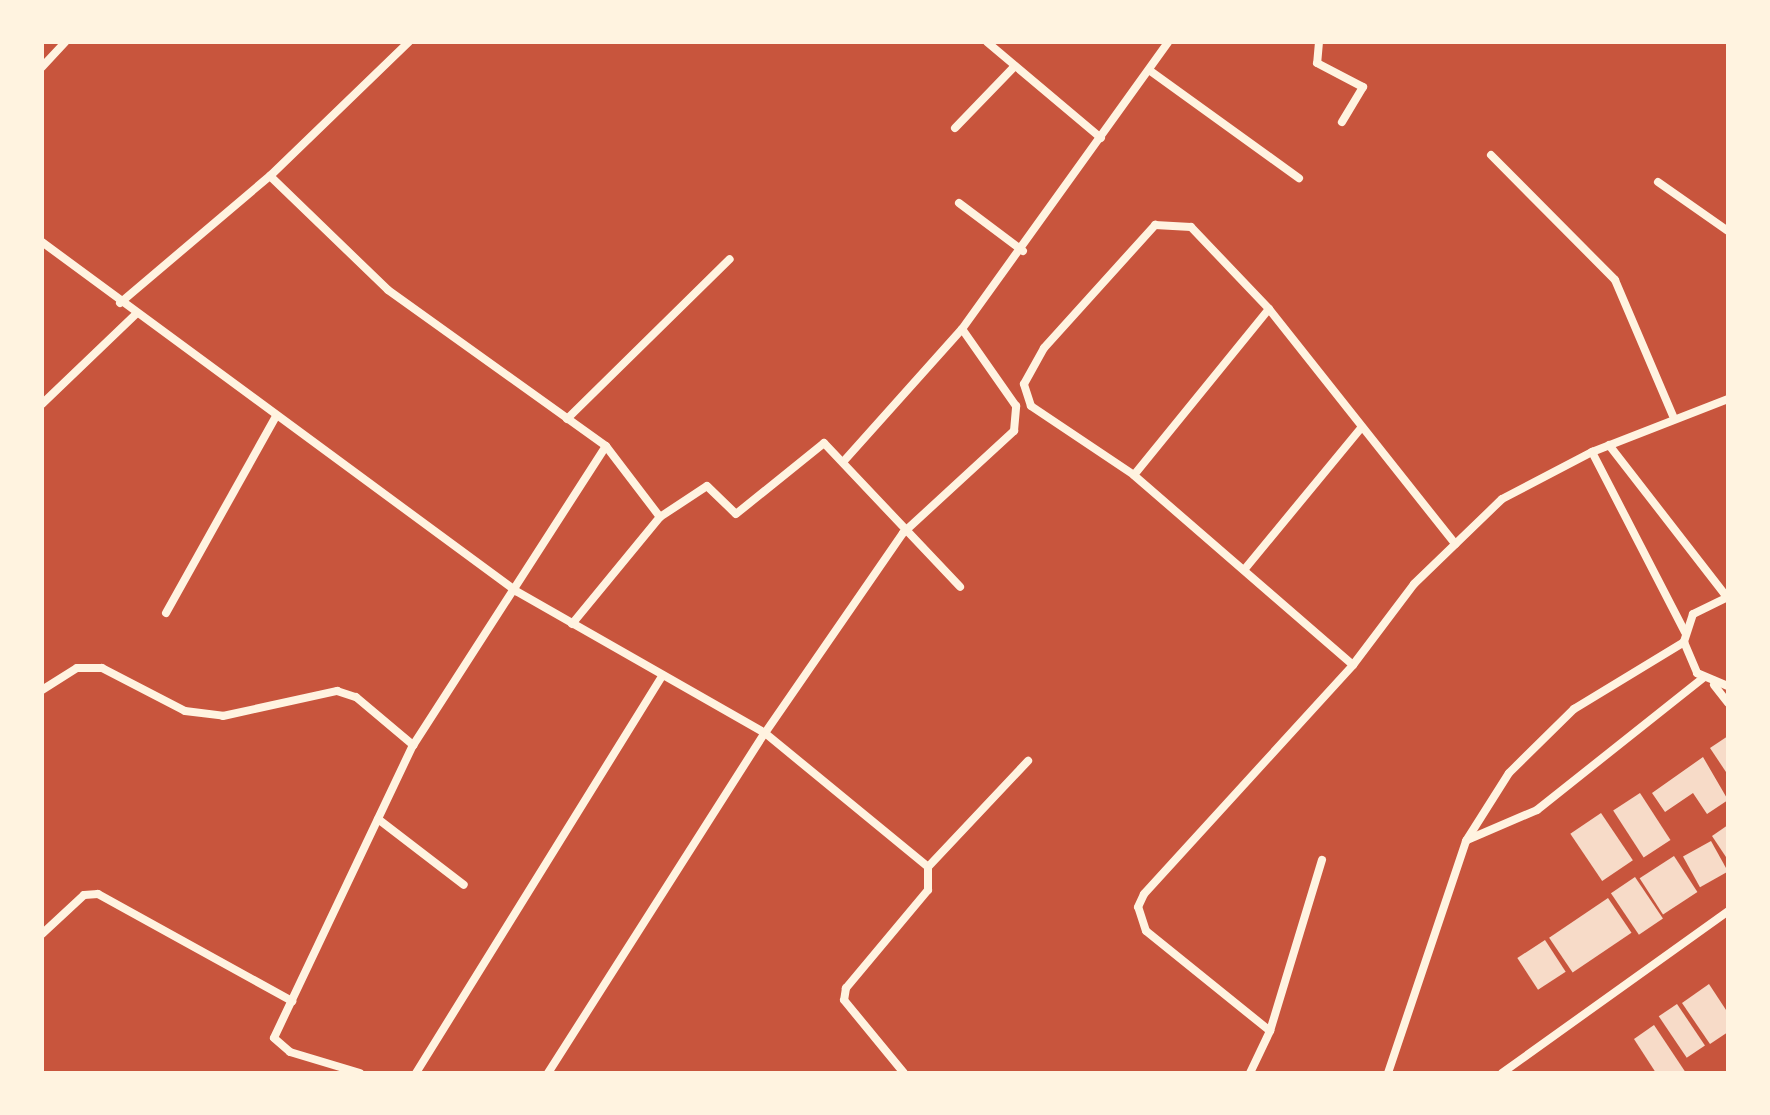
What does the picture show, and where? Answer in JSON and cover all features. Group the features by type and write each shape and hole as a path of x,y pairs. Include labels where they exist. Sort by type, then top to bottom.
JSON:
{"street":[{"path":"42,67 64,42"},
{"path":"120,303 270,176 409,42"},
{"path":"987,42 1101,138"},
{"path":"843,462 962,329 1023,251 1168,42"},
{"path":"1319,42 1317,63 1363,87 1342,122"},
{"path":"955,128 1014,67"},
{"path":"1149,70 1299,178"},
{"path":"1491,155 1615,280 1674,418"},
{"path":"270,176 388,290 606,446 660,517"},
{"path":"1658,182 1728,231"},
{"path":"959,203 1023,251"},
{"path":"1353,665 1134,475 1031,406 1024,384 1044,348 1155,225 1191,227 1269,309 1455,544"},
{"path":"42,242 120,303 516,591 765,733 928,867"},
{"path":"567,419 730,259"},
{"path":"1134,475 1269,309"},
{"path":"42,404 136,314"},
{"path":"548,1073 765,733 903,533 1014,431 1016,406 962,329"},
{"path":"1270,1031 1146,931 1138,907 1204,824 1353,665 1414,584 1502,499 1592,452 1728,399"},
{"path":"166,613 276,416"},
{"path":"1244,570 1362,427"},
{"path":"572,624 660,517 707,486 736,514 817,442 843,462 903,533 960,587"},
{"path":"1388,1073 1466,841 1509,773 1574,709 1684,637 1700,607 1728,597 1609,445"},
{"path":"360,1073 278,1046 274,1038 413,745 516,591 606,446"},
{"path":"1592,452 1703,678 1728,686"},
{"path":"42,690 77,668 102,668 185,711 223,716 337,691 356,697 413,745"},
{"path":"416,1073 663,675"},
{"path":"1466,841 1537,810 1703,678"},
{"path":"1713,683 1728,703"},
{"path":"904,1073 844,1000 846,988 928,890 928,867 1028,761"},
{"path":"378,819 464,885"},
{"path":"1250,1073 1270,1031 1322,860"},
{"path":"42,934 84,895 98,894 292,1001"},
{"path":"1502,1073 1728,911"}],"building":[{"path":"1728,736 1728,775 1710,748"},
{"path":"1703,757 1728,800 1707,814 1693,793 1665,812 1652,793"},
{"path":"1640,793 1670,840 1644,857 1613,810"},
{"path":"1601,813 1633,860 1602,881 1570,834"},
{"path":"1728,825 1728,860 1712,836"},
{"path":"1711,841 1728,872 1700,887 1683,857"},
{"path":"1674,856 1697,892 1663,914 1640,878"},
{"path":"1635,877 1663,918 1639,935 1611,893"},
{"path":"1608,898 1631,933 1573,973 1549,938"},
{"path":"1545,940 1566,972 1538,990 1517,958"},
{"path":"1709,984 1728,1013 1728,1032 1710,1044 1682,1003"},
{"path":"1677,1004 1705,1045 1687,1058 1659,1016"},
{"path":"1654,1025 1686,1073 1656,1073 1634,1039"}]}
